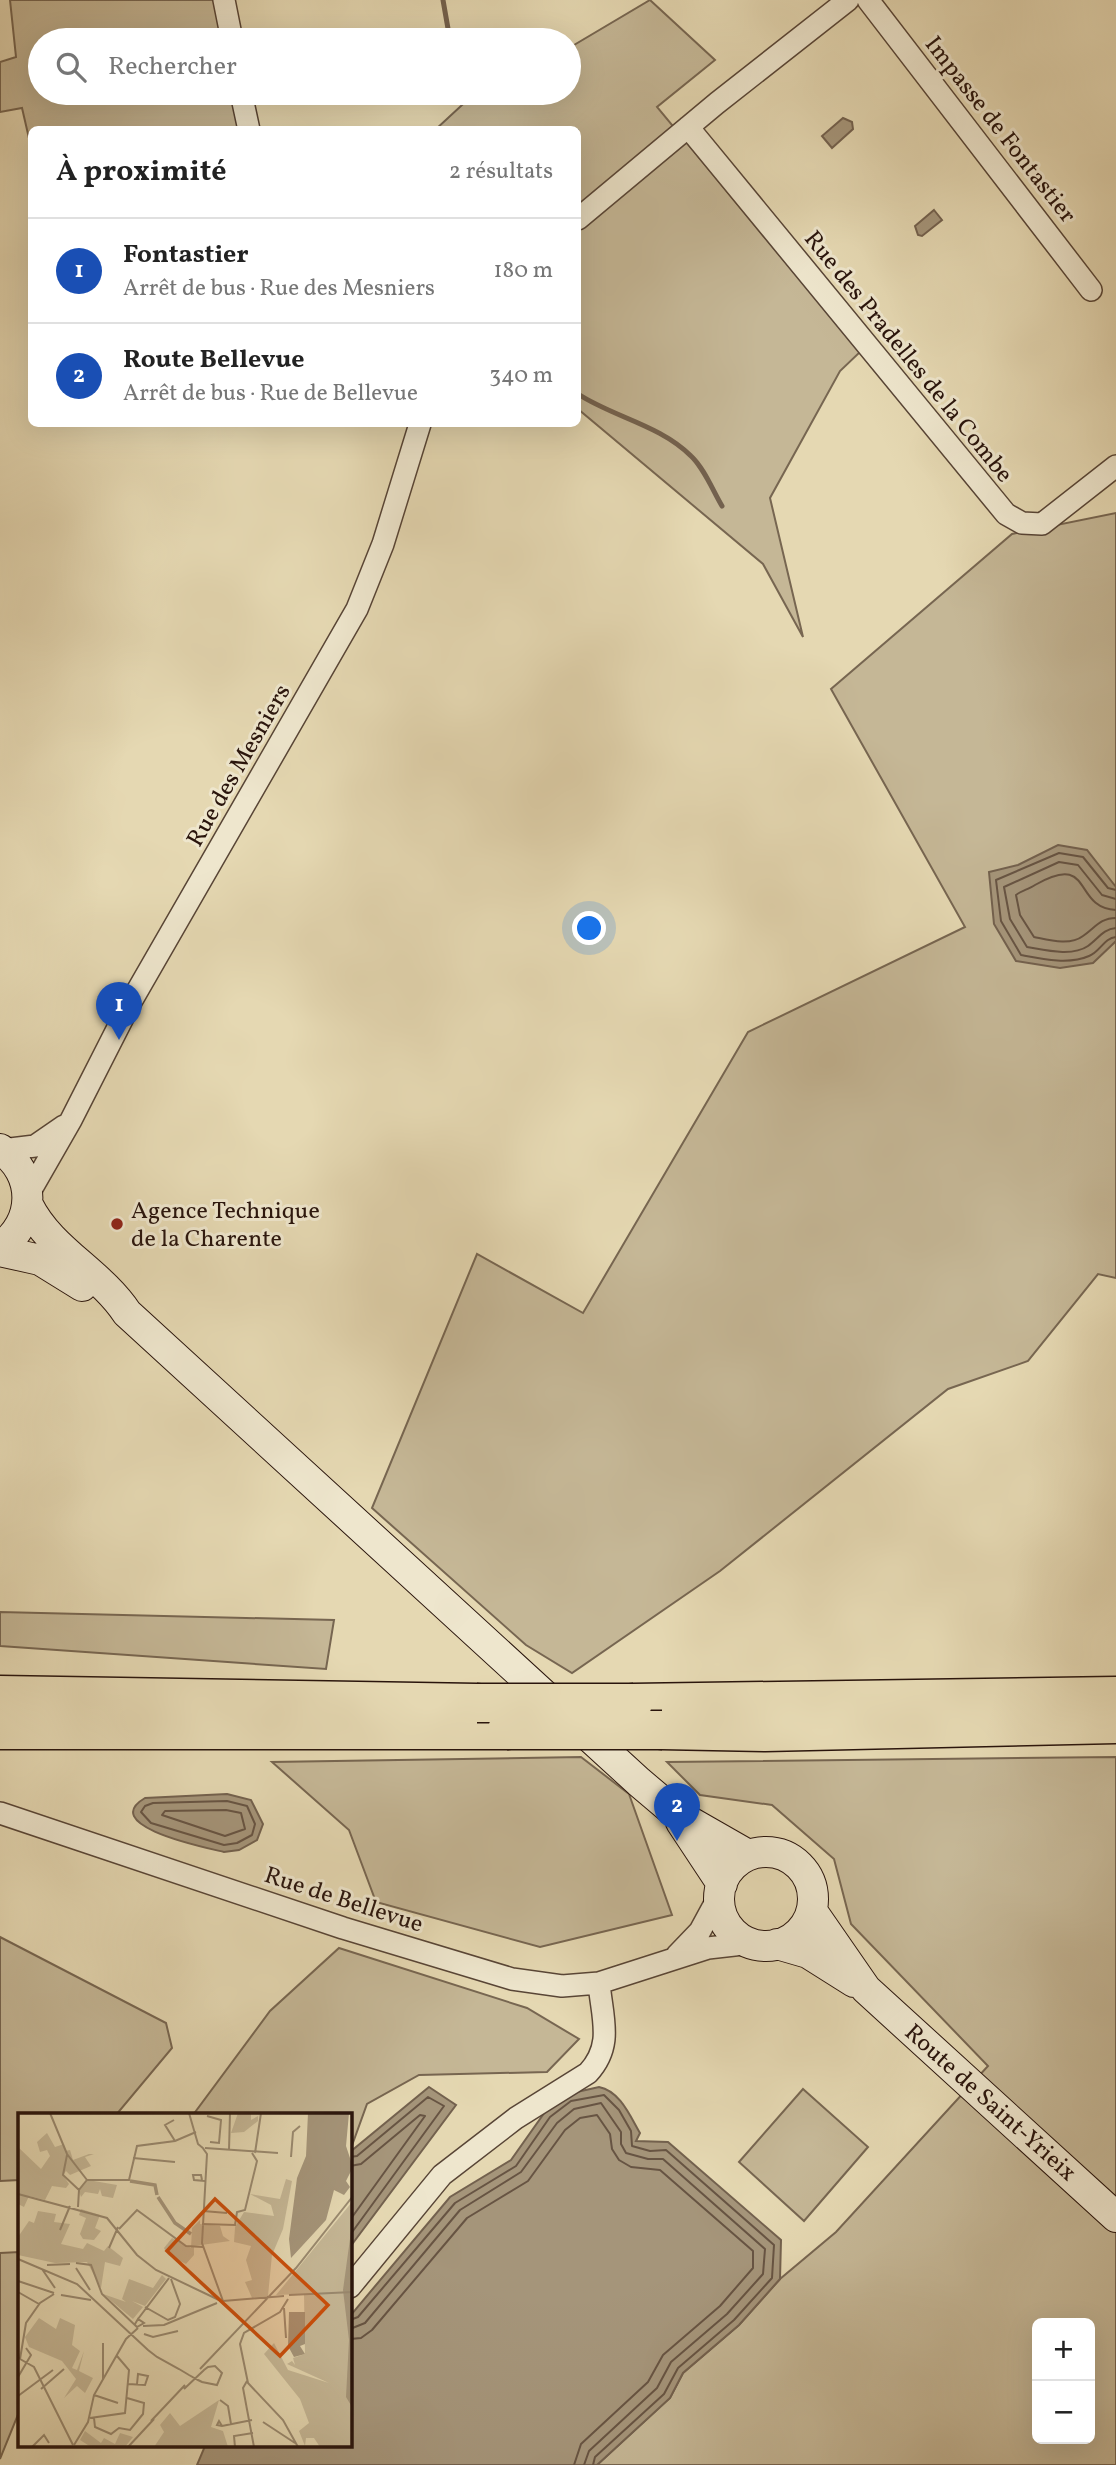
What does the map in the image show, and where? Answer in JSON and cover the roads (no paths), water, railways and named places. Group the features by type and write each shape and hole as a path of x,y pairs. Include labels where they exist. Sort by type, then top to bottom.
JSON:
{"highway":[{"path":"0,1695 477,1703 1116,1696"},
{"path":"0,1723 188,1728"},
{"path":"0,1730 188,1728 765,1732 1116,1724"}],"street":[{"path":"225,0 230,28"},
{"path":"581,216 688,127 848,0"},
{"name":"Impasse de Fontastier","path":"868,0 1091,290"},
{"path":"244,105 248,126"},
{"name":"Rue des Pradelles de la Combe","path":"688,127 1006,514 1023,523 1042,524 1116,466"},
{"name":"Rue des Mesniers","path":"28,1200 132,1000 357,608 383,544 419,427"},
{"name":"Rue des Mesniers","path":"1,1150 35,1146 71,1120"},
{"path":"1,1150 20,1169 28,1200 48,1235 117,1298 127,1313"},
{"path":"0,1249 11,1240 22,1224 28,1200"},
{"path":"0,1249 54,1267 127,1313 678,1815 748,1855"},
{"name":"Rue de Bellevue","path":"0,1813 343,1928 512,1979 562,1986 598,1983 646,1970 675,1956 718,1946 764,1944"},
{"path":"678,1815 720,1890 725,1920 732,1930 764,1944 799,1933 812,1911 812,1885 798,1863 774,1852 748,1855 737,1862 720,1890"},
{"name":"Rue de Bellevue","path":"675,1956 700,1931 720,1890"},
{"name":"Route de Saint-Yrieix","path":"812,1911 866,1989"},
{"name":"Route de Saint-Yrieix","path":"764,1944 808,1953 866,1989 1116,2217"},
{"path":"352,2285 442,2175 487,2138 588,2073 600,2061 606,2040 598,1983"}],"water":[{"path":"843,118 852,122 853,129 832,148 822,136"},
{"path":"934,210 942,220 922,236 918,235 915,226"},
{"path":"1058,845 1087,850 1116,887 1116,941 1093,963 1060,968 1016,961 994,924 989,872 1018,865"},
{"path":"227,1794 251,1800 263,1824 257,1840 239,1850 224,1852 179,1841 160,1834 135,1818 134,1808 145,1798"},
{"path":"429,2087 456,2105 352,2244 352,2150"},
{"path":"599,2087 613,2093 624,2105 640,2133 636,2141 668,2142 781,2240 780,2279 739,2325 683,2373 670,2398 597,2465 197,2465 204,2448 352,2448 352,2314 450,2197 511,2160 545,2112 568,2094"}],"waterway":[{"path":"443,0 448,28"},
{"path":"581,396 679,445 700,467 722,506"}],"place":[{"name":"Fontastier","path":"119,1040"},
{"name":"Agence Technique de la Charente","path":"117,1224"},
{"name":"Route Bellevue","path":"677,1841"}]}
